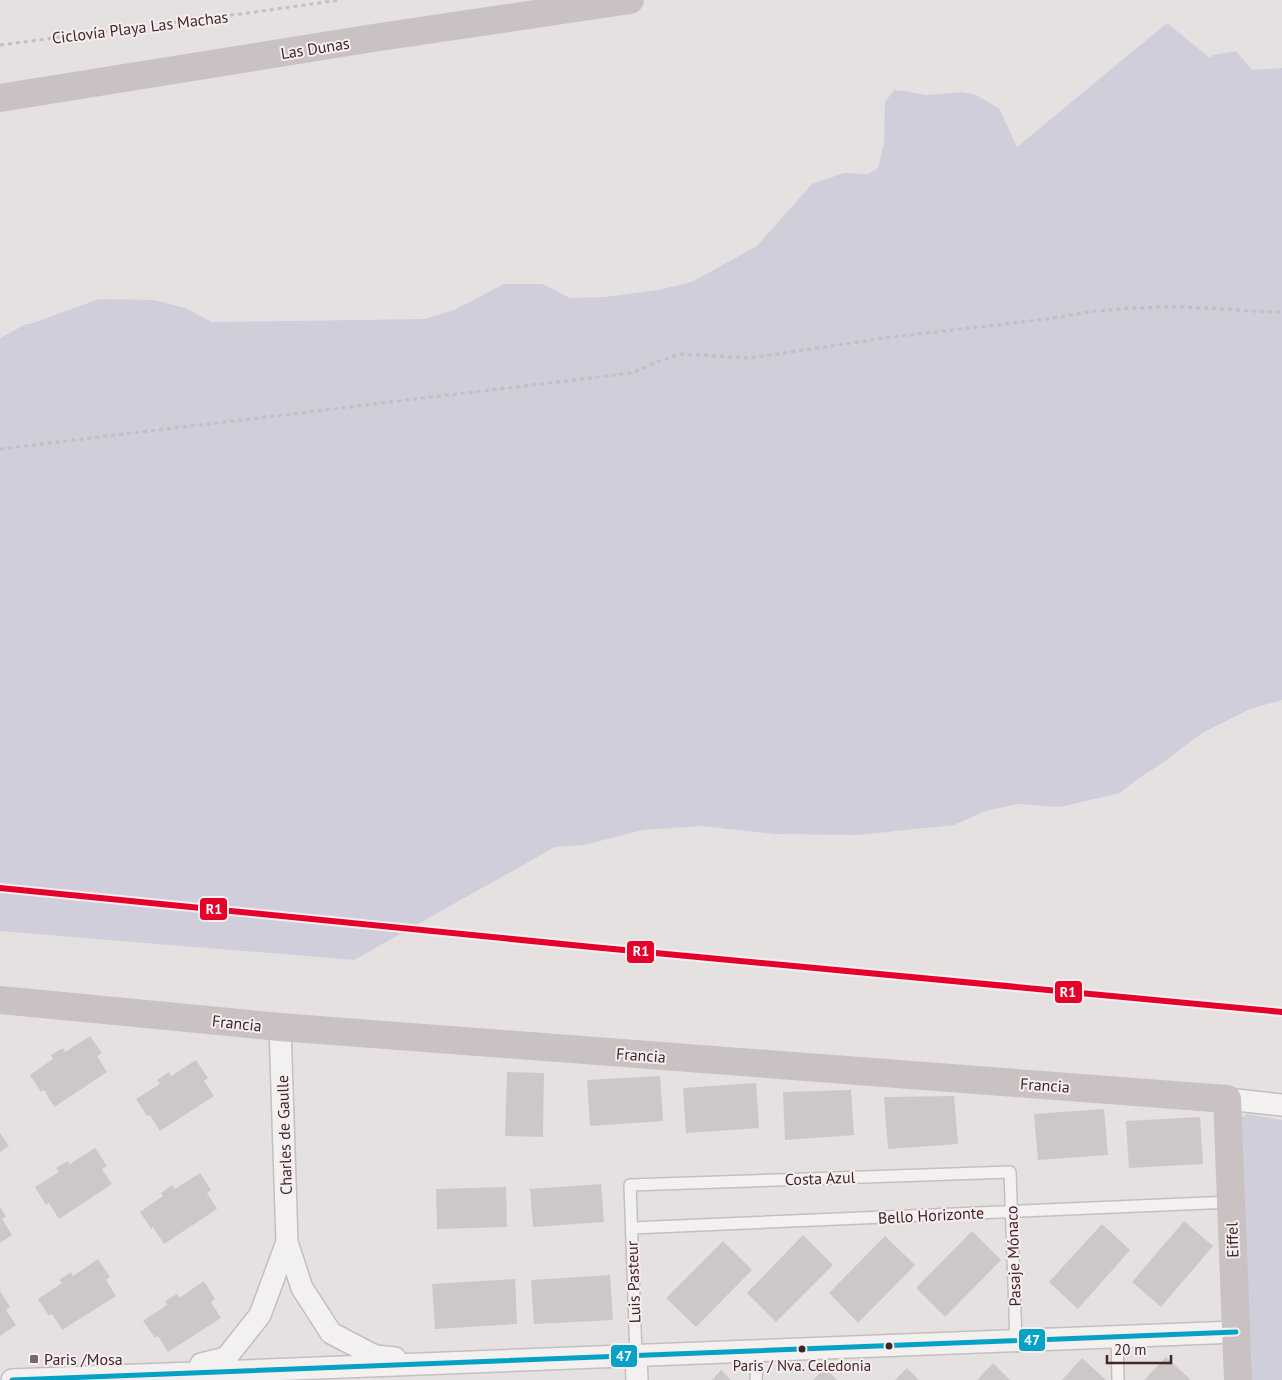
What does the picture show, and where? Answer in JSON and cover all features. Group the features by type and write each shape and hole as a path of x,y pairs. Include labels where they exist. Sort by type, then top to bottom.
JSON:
{"street":[{"name":"Las Dunas","path":"0,98 373,38 630,0"},
{"name":"Francia","path":"0,1000 280,1027 1282,1104"},
{"name":"Charles de Gaulle","path":"280,1027 287,1242 302,1288 331,1332 375,1356 440,1363"},
{"name":"Eiffel","path":"1227,1099 1238,1380"},
{"name":"Charles de Gaulle","path":"154,1374 226,1358 260,1315 287,1242"},
{"path":"12,1380 154,1374 271,1375 440,1363 1236,1332"},
{"name":"Luis Pasteur","path":"636,1356 637,1380"}],"lane":[{"name":"Costa Azul","path":"630,1185 1010,1172"},
{"name":"Pasaje Mónaco","path":"1010,1172 1016,1341"},
{"name":"Luis Pasteur","path":"630,1185 636,1356"},
{"name":"Bello Horizonte","path":"632,1228 1231,1202"},
{"path":"1117,1337 1118,1380"},
{"path":"756,1380 758,1351"}],"path":[{"name":"Ciclovía Playa Las Machas","path":"0,44 340,0"},
{"path":"0,449 632,373 681,354 750,358 892,337 1130,308 1210,308 1282,312"}],"shaded area":[{"path":"1167,23 1210,58 1212,55 1236,51 1252,70 1282,68 1282,700 1250,709 1202,733 1120,793 1060,807 1017,804 986,811 954,825 858,835 775,834 701,826 643,830 584,845 555,847 354,960 0,931 0,338 26,324 99,299 154,300 185,308 212,322 425,319 454,310 504,284 543,284 570,298 605,297 658,290 692,282 757,246 812,184 844,173 868,174 878,168 884,143 885,102 894,90 926,95 961,92 974,94 999,108 1017,147"},
{"path":"1247,1114 1282,1120 1282,1380 1245,1380 1234,1122"}],"building":[{"path":"90,1036 102,1053 97,1056 107,1072 54,1107 44,1090 41,1092 30,1075 53,1059 51,1055 63,1048 65,1052"},
{"path":"196,1060 208,1078 204,1081 214,1096 160,1131 150,1115 147,1116 136,1099 160,1084 157,1080 169,1072 171,1076"},
{"path":"507,1072 544,1073 543,1137 505,1136"},
{"path":"660,1076 663,1121 590,1126 587,1080"},
{"path":"756,1083 759,1128 686,1133 683,1088"},
{"path":"851,1090 854,1135 785,1140 783,1092"},
{"path":"954,1096 958,1144 888,1149 884,1097"},
{"path":"1104,1109 1108,1155 1038,1160 1034,1114"},
{"path":"1200,1117 1203,1164 1129,1168 1126,1121"},
{"path":"0,1133 9,1146 0,1152"},
{"path":"95,1148 107,1166 102,1169 112,1184 59,1219 49,1203 46,1205 35,1187 59,1172 56,1168 68,1161 70,1164"},
{"path":"200,1173 211,1190 207,1193 217,1209 164,1244 140,1212 163,1196 161,1193 172,1185 175,1189"},
{"path":"601,1184 604,1222 533,1227 530,1189"},
{"path":"506,1187 507,1227 437,1229 436,1189"},
{"path":"0,1207 6,1217 2,1219 12,1235 0,1243"},
{"path":"1184,1221 1213,1246 1161,1307 1132,1282"},
{"path":"1102,1224 1130,1250 1078,1309 1049,1282"},
{"path":"972,1231 1001,1260 945,1317 916,1288"},
{"path":"803,1235 833,1265 776,1322 747,1293"},
{"path":"885,1236 915,1265 858,1323 829,1293"},
{"path":"723,1241 752,1270 696,1327 666,1298"},
{"path":"98,1259 110,1277 106,1280 116,1296 62,1330 52,1314 49,1316 38,1299 62,1283 59,1280 71,1272 73,1276"},
{"path":"610,1275 613,1320 534,1324 531,1280"},
{"path":"515,1279 517,1324 435,1329 432,1284"},
{"path":"204,1281 215,1299 211,1302 221,1318 168,1352 158,1336 155,1338 143,1321 167,1305 165,1301 177,1294 179,1298"},
{"path":"0,1291 10,1307 6,1310 16,1325 0,1336"},
{"path":"1166,1357 1191,1380 1144,1380"},
{"path":"1082,1358 1106,1380 1062,1380"},
{"path":"993,1363 1010,1380 977,1380"},
{"path":"825,1368 837,1380 813,1380"},
{"path":"907,1368 919,1380 895,1380"},
{"path":"721,1370 731,1380 712,1380"}],"transit line":[{"name":"R1","path":"0,888 592,947 1282,1012"},
{"name":"47","path":"12,1380 1236,1332"}],"place":[{"name":"Paris / Nva. Celedonia","path":"802,1349"},
{"name":"Paris /Mosa","path":"34,1359"}]}
